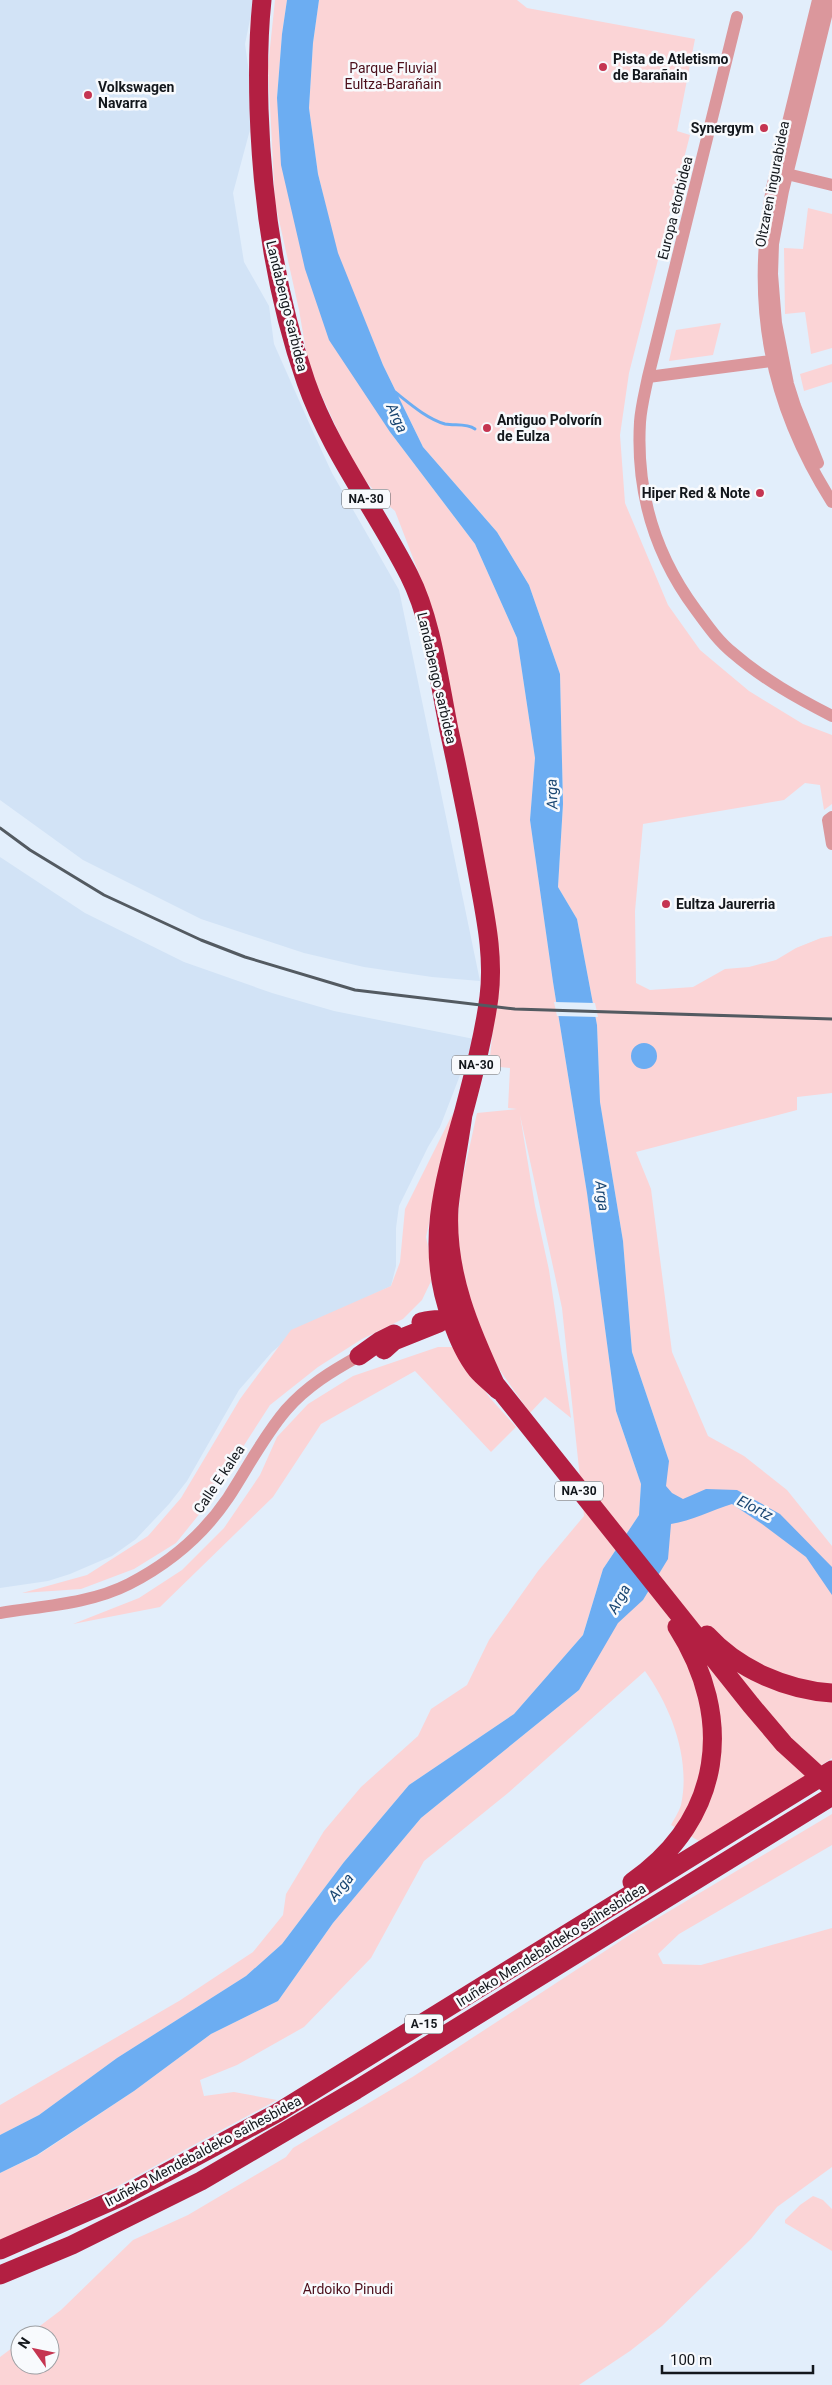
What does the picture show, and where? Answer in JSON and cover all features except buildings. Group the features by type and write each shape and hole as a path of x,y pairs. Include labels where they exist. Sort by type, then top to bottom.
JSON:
{"highway":[{"name":"Landabengo sarbidea","path":"262,0 258,41 260,146 265,208 273,259 287,319 306,381 320,418 411,578 428,629 471,834 491,944 492,968 487,1016 463,1114"},
{"path":"463,1114 450,1202 452,1268 459,1299 498,1390"},
{"path":"463,1114 450,1156 439,1214 437,1238 442,1283 448,1317 462,1346 477,1370 498,1390"},
{"path":"384,1350 394,1341 448,1317 452,1306 452,1290 446,1252 450,1240"},
{"path":"421,1322 436,1304 442,1283"},
{"path":"359,1356 380,1341 421,1322 448,1317"},
{"path":"448,1317 466,1332 484,1368 498,1390"},
{"path":"359,1356 396,1348 436,1335 446,1337 462,1346"},
{"name":"NA-30","path":"498,1390 661,1592 683,1610 691,1632"},
{"path":"691,1632 715,1644 754,1670 800,1688 832,1693"},
{"path":"691,1632 784,1744 824,1773 832,1787"},
{"path":"484,1987 645,1873 668,1852 693,1816 705,1787 711,1764 713,1738 710,1703 691,1632"},
{"name":"Iruñeko Mendebaldeko saihesbidea","path":"0,2250 123,2196 269,2118 484,1987 824,1773"},
{"name":"Iruñeko Mendebaldeko saihesbidea","path":"0,2275 72,2245 201,2181 356,2090 832,1796"}],"street":[{"name":"Oltzaren ingurabidea","path":"818,0 774,176 767,214 764,298 775,345 777,367 795,406 812,451 832,486"},
{"name":"Oltzaren ingurabidea","path":"830,0 777,218 772,274 775,345 781,397 805,455 832,502"},
{"name":"Europa etorbidea","path":"737,17 648,377 640,420 640,463 645,498 660,550 679,587 707,625 732,653 791,695 832,716"},
{"path":"787,174 832,185"},
{"path":"648,377 777,367"},
{"path":"832,817 828,820 828,827 832,844"},
{"name":"Calle E kalea","path":"0,1613 92,1598 128,1584 174,1556 202,1531 227,1499 261,1444 286,1410 327,1373 359,1356"}],"shaded area":[{"path":"0,0 254,0 245,44 251,87 251,126 233,193 244,262 269,306 274,344 332,473 399,590 480,981 432,977 364,967 304,953 201,919 83,860 0,800"},
{"path":"0,857 85,913 184,962 272,993 334,1011 474,1039 440,1127 399,1206 396,1228 396,1266 391,1286 301,1328 272,1352 239,1390 187,1481 169,1504 136,1539 112,1556 70,1574 48,1581 0,1588"}],"green space":[{"path":"275,0 287,0 282,34 277,98 390,432 475,544 517,638 535,758 530,820 553,982 587,1193 616,1411 641,1484 639,1515 603,1569 583,1635 514,1714 409,1785 344,1862 282,1944 246,1976 117,2058 39,2115 0,2135 0,2105 179,2001 253,1952 283,1915 286,1894 324,1831 361,1787 418,1736 431,1709 467,1685 489,1640 538,1571 584,1516 562,1308 520,1115 535,1206 549,1270 571,1418 545,1397 530,1413 492,1359 458,1287 456,1237 461,1186 477,1113 517,1109 508,1108 510,1068 489,1066 494,1020 423,584 395,511 381,499 355,468 309,368 299,310 275,202 268,67"},
{"name":"Parque Fluvial Eultza-Barañain","path":"319,0 517,0 527,8 695,39 677,131 690,135 629,373 620,435 625,503 668,605 700,650 749,691 803,724 832,735 832,804 824,810 820,785 805,783 784,800 643,824 635,911 636,983 650,990 693,987 725,969 749,967 776,960 796,948 821,938 832,936 832,1093 797,1097 797,1110 636,1152 651,1189 672,1352 708,1436 744,1456 787,1490 832,1546 832,1758 775,1797 699,1841 671,1825 681,1805 683,1770 681,1752 663,1701 645,1671 508,1793 424,1861 371,1958 304,2027 237,2065 200,2080 204,2096 234,2092 277,2100 118,2186 0,2240 0,2173 38,2155 134,2091 211,2034 278,2001 333,1923 421,1818 579,1690 669,1461 632,1352 623,1241 600,1102 597,1025 577,919 558,887 563,804 560,674 529,585 497,532 423,447 383,365 337,253 318,174 309,108 313,43"},
{"path":"808,208 832,214 832,348 811,354 805,312 785,314 784,248 803,249"},
{"path":"721,323 713,355 669,361 676,330"},
{"path":"832,364 832,382 804,391 800,374"},
{"path":"453,1113 426,1237 434,1275 422,1300 403,1319 362,1339 318,1367 270,1405 201,1512 176,1543 134,1569 81,1589 22,1593 87,1575 148,1536 181,1498 240,1399 291,1330 391,1286 400,1262 405,1209"},
{"path":"438,1347 453,1347 490,1398 516,1427 491,1452 415,1371 321,1424 273,1497 160,1607 73,1624 139,1598 182,1570 224,1528 260,1475 277,1437 308,1404 353,1376"},
{"name":"Ardoiko Pinudi","path":"832,1814 832,1845 679,1934 658,1954 663,1964 701,1965 832,1928 832,2167 777,2207 751,2239 662,2326 630,2351 579,2385 0,2385 0,2357 10,2350 10,2375 60,2375 60,2325 41,2325 61,2310 133,2240 188,2215 286,2157 293,2148 414,2076 631,1934"},
{"path":"813,2196 823,2200 832,2209 832,2251 785,2223 785,2220 800,2205"}],"water":[{"path":"287,0 319,0 313,43 309,108 318,174 338,253 383,365 423,447 497,532 529,585 560,674 563,804 558,887 577,919 597,1025 600,1102 623,1241 632,1352 669,1461 666,1486 672,1493 683,1499 706,1489 737,1490 780,1514 832,1567 832,1595 806,1557 732,1504 671,1524 668,1559 643,1600 618,1623 579,1690 421,1818 333,1923 278,2001 211,2034 134,2091 37,2155 0,2173 0,2135 39,2115 117,2058 246,1976 282,1944 344,1862 409,1785 514,1714 583,1635 603,1569 639,1515 641,1484 616,1411 587,1193 553,982 530,820 535,758 517,638 475,544 390,432 329,340 305,269 281,165 277,98 282,34"},
{"path":"644,1043 653,1047 657,1056 653,1065 644,1069 635,1065 631,1056 635,1047"}],"pier":[{"path":"554,1002 595,1003 598,1017 557,1016"}],"waterway":[{"name":"Arga","path":"395,392 418,410 438,422 468,426 475,429"}],"railway":[{"path":"0,828 30,850 104,895 201,940 245,957 355,990 515,1009 832,1019"}],"place":[{"name":"Pista de Atletismo de Barañain","path":"603,67"},
{"name":"Volkswagen Navarra","path":"88,95"},
{"name":"Synergym","path":"764,128"},
{"name":"Antiguo Polvorín de Eulza","path":"487,428"},
{"name":"Hiper Red & Note","path":"760,493"},
{"name":"Eultza Jaurerria","path":"666,904"}],"water label":[{"name":"Elortz","path":"755,1508"}]}
